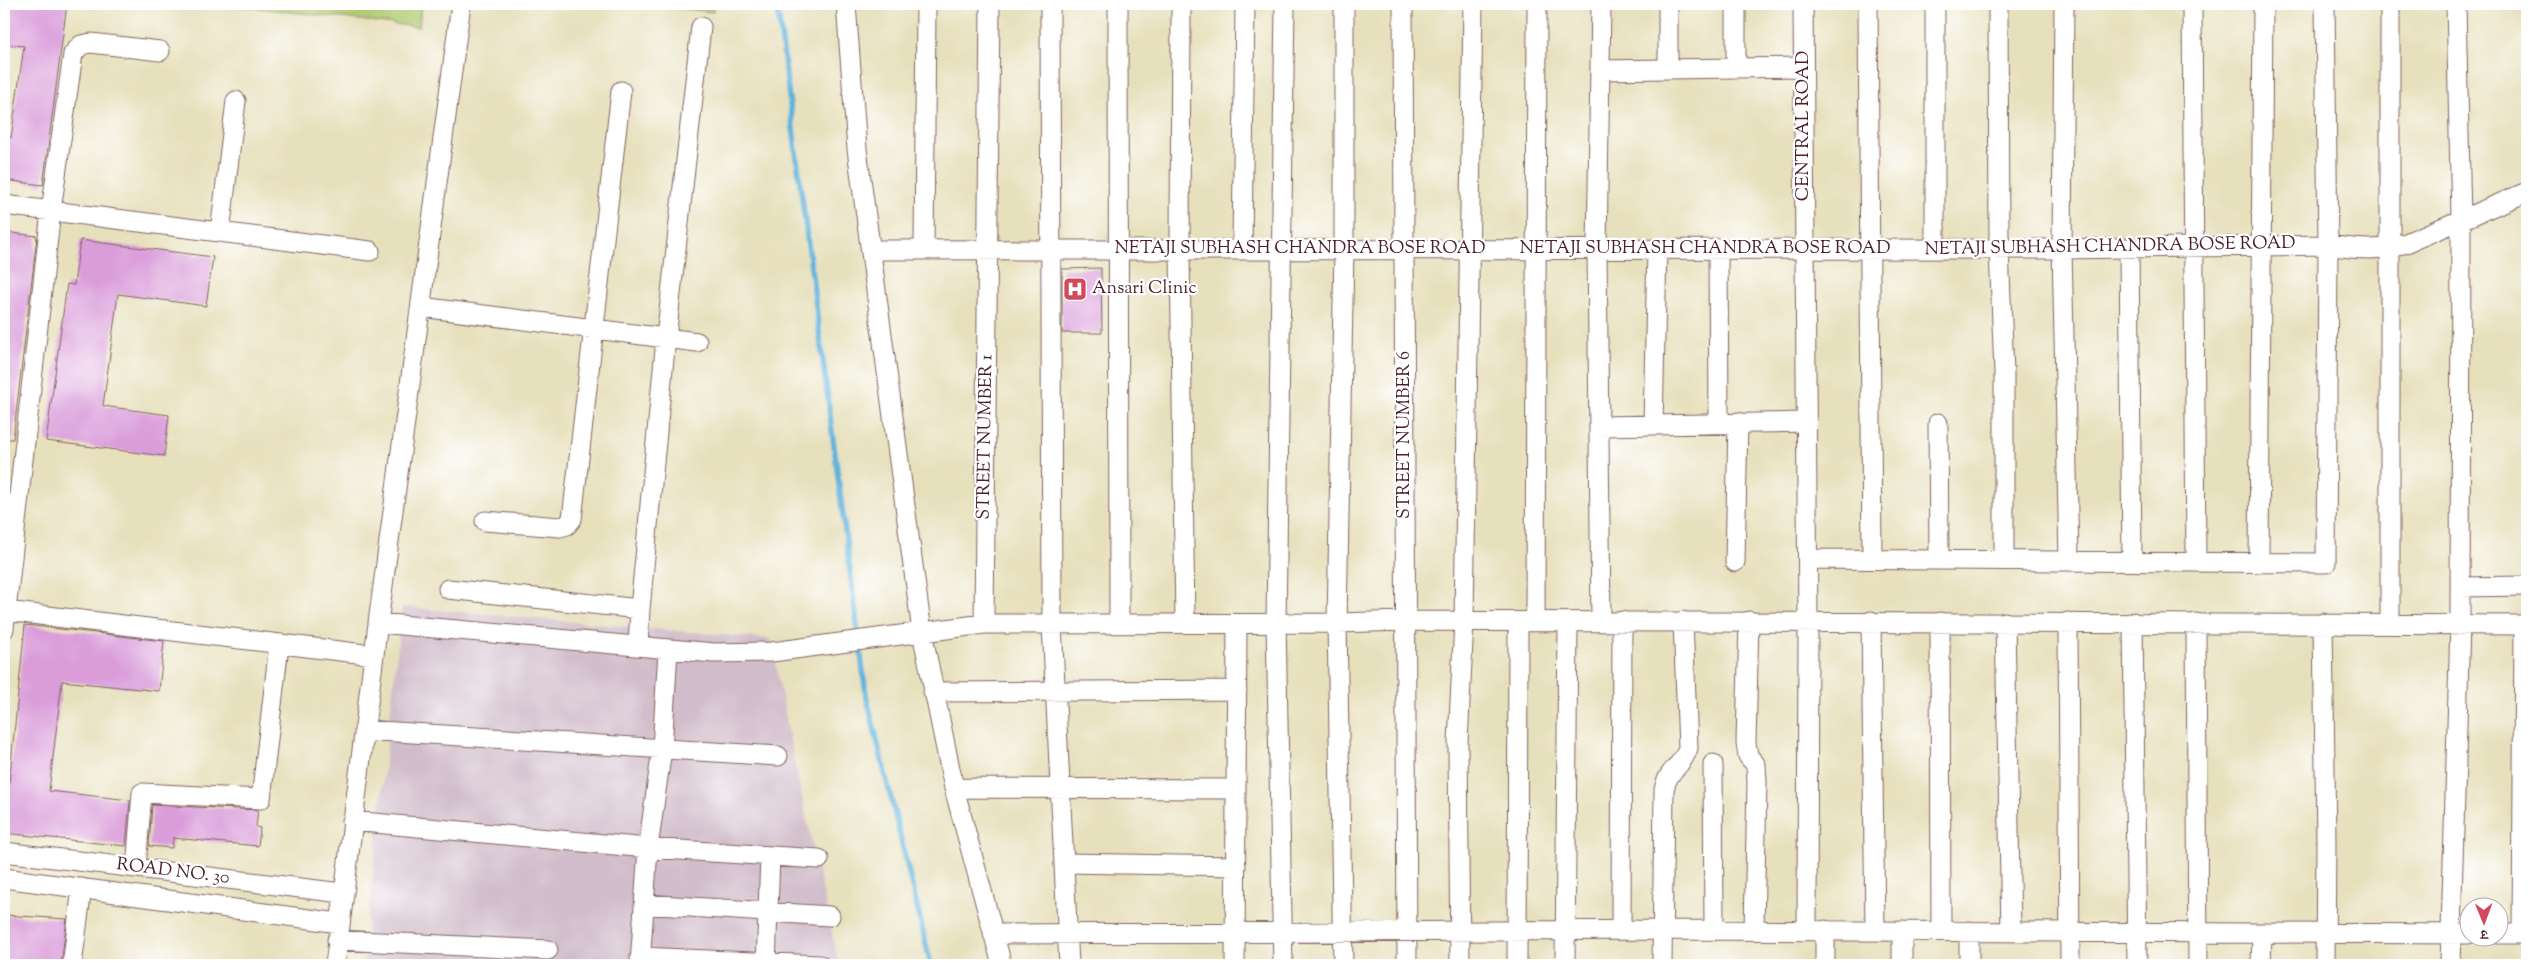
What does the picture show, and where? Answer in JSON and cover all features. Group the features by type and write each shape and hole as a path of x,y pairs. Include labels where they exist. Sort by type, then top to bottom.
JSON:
{"street":[{"path":"335,965 342,893 461,4"},
{"path":"846,4 857,149 922,632 954,788 1002,965"},
{"path":"924,250 926,4"},
{"name":"STREET NUMBER 1","path":"984,624 990,4"},
{"path":"1050,4 1052,624 1069,965"},
{"path":"1118,4 1119,624"},
{"path":"1181,4 1180,250 1185,624"},
{"path":"1242,250 1245,4"},
{"path":"1283,965 1276,624 1283,249 1285,4"},
{"path":"1343,965 1337,623 1344,249 1344,4"},
{"name":"STREET NUMBER 6","path":"1403,4 1406,250 1405,621 1407,965"},
{"path":"1460,965 1458,743 1464,621 1473,4"},
{"path":"1517,965 1536,249 1537,4"},
{"path":"1601,4 1598,249 1601,621"},
{"path":"1668,4 1668,69"},
{"path":"1736,4 1736,69"},
{"name":"CENTRAL ROAD","path":"1803,4 1808,622 1816,930 1825,965"},
{"path":"1868,4 1872,559"},
{"path":"1935,4 1935,249"},
{"path":"1998,4 1999,249 2004,373 2004,560"},
{"path":"2064,4 2062,249 2069,560"},
{"path":"2192,4 2196,560"},
{"path":"2259,563 2262,4"},
{"path":"1808,559 2196,560 2259,563 2326,563 2328,245 2325,4"},
{"path":"2390,4 2390,624"},
{"path":"2456,4 2461,219 2459,896"},
{"path":"638,646 666,338 701,27"},
{"path":"160,51 91,43 81,45 73,54 51,211 5,620 374,655"},
{"path":"1600,70 1803,67"},
{"path":"485,521 560,527 568,525 572,519 621,91"},
{"path":"220,232 236,101"},
{"name":"NETAJI SUBHASH CHANDRA BOSE ROAD","path":"871,250 2129,249 2328,245 2365,250 2390,248 2527,192"},
{"path":"4,204 370,251"},
{"path":"1718,248 1719,423"},
{"path":"1653,425 1657,249"},
{"path":"2129,249 2132,561"},
{"path":"421,307 697,342"},
{"path":"1735,562 1738,422"},
{"path":"1600,426 1806,422"},
{"path":"1938,423 1939,560"},
{"path":"2460,587 2527,586"},
{"path":"448,589 640,608"},
{"path":"378,623 714,653 772,652 984,624 1276,624 1405,621 1871,621 2526,625 2525,934 2508,934"},
{"path":"1620,930 1622,621"},
{"path":"1662,965 1664,790 1667,775 1684,761 1688,748 1683,621"},
{"path":"1749,621 1746,743 1748,756 1756,765 1757,782 1754,930"},
{"path":"1871,621 1875,931"},
{"path":"1565,965 1568,622"},
{"path":"1940,622 1941,931"},
{"path":"2005,622 2010,932"},
{"path":"2068,622 2070,965"},
{"path":"2133,622 2137,965"},
{"path":"2196,623 2198,965"},
{"path":"2323,623 2326,965"},
{"path":"1236,965 1238,624"},
{"path":"136,868 142,793 261,799 279,645"},
{"path":"668,650 662,749 648,848 640,961 820,965"},
{"path":"933,692 1237,690"},
{"path":"364,730 778,756"},
{"path":"1713,764 1714,930"},
{"path":"954,788 1236,789"},
{"path":"352,820 648,848 819,859"},
{"name":"ROAD NO. 30","path":"4,852 342,893"},
{"path":"766,964 766,910 770,856"},
{"path":"1064,863 1236,866"},
{"name":"ROAD NO. 30","path":"4,878 82,888 338,932 548,950"},
{"path":"72,965 82,888"},
{"path":"644,904 766,910 830,916"},
{"path":"993,934 1565,930 2458,934"},
{"path":"1902,931 1902,965"},
{"path":"1969,931 1969,965"},
{"path":"2261,965 2262,933"},
{"path":"2450,965 2458,937"}],"shaded area":[{"path":"402,607 771,639 794,761 839,965 363,965"}],"green space":[{"path":"223,4 421,4 419,27"},
{"path":"639,4 713,4 713,12"}],"building":[{"path":"4,4 67,4 43,185 4,180 4,137 11,138 24,46 4,44"},
{"path":"4,232 37,236 13,439 4,439"},
{"path":"80,240 213,257 206,306 118,294 103,406 169,415 164,456 46,441 67,284 74,285"},
{"path":"1101,268 1102,333 1062,333 1062,269"},
{"path":"25,625 164,641 159,691 62,681 49,791 130,800 126,846 4,833"},
{"path":"152,805 258,810 256,827 260,828 258,846 173,838 172,848 149,846"},
{"path":"4,915 67,919 61,965 4,965"}],"waterway":[{"path":"777,4 866,694 931,965"}],"place":[{"name":"Ansari Clinic","path":"1075,289"}]}
